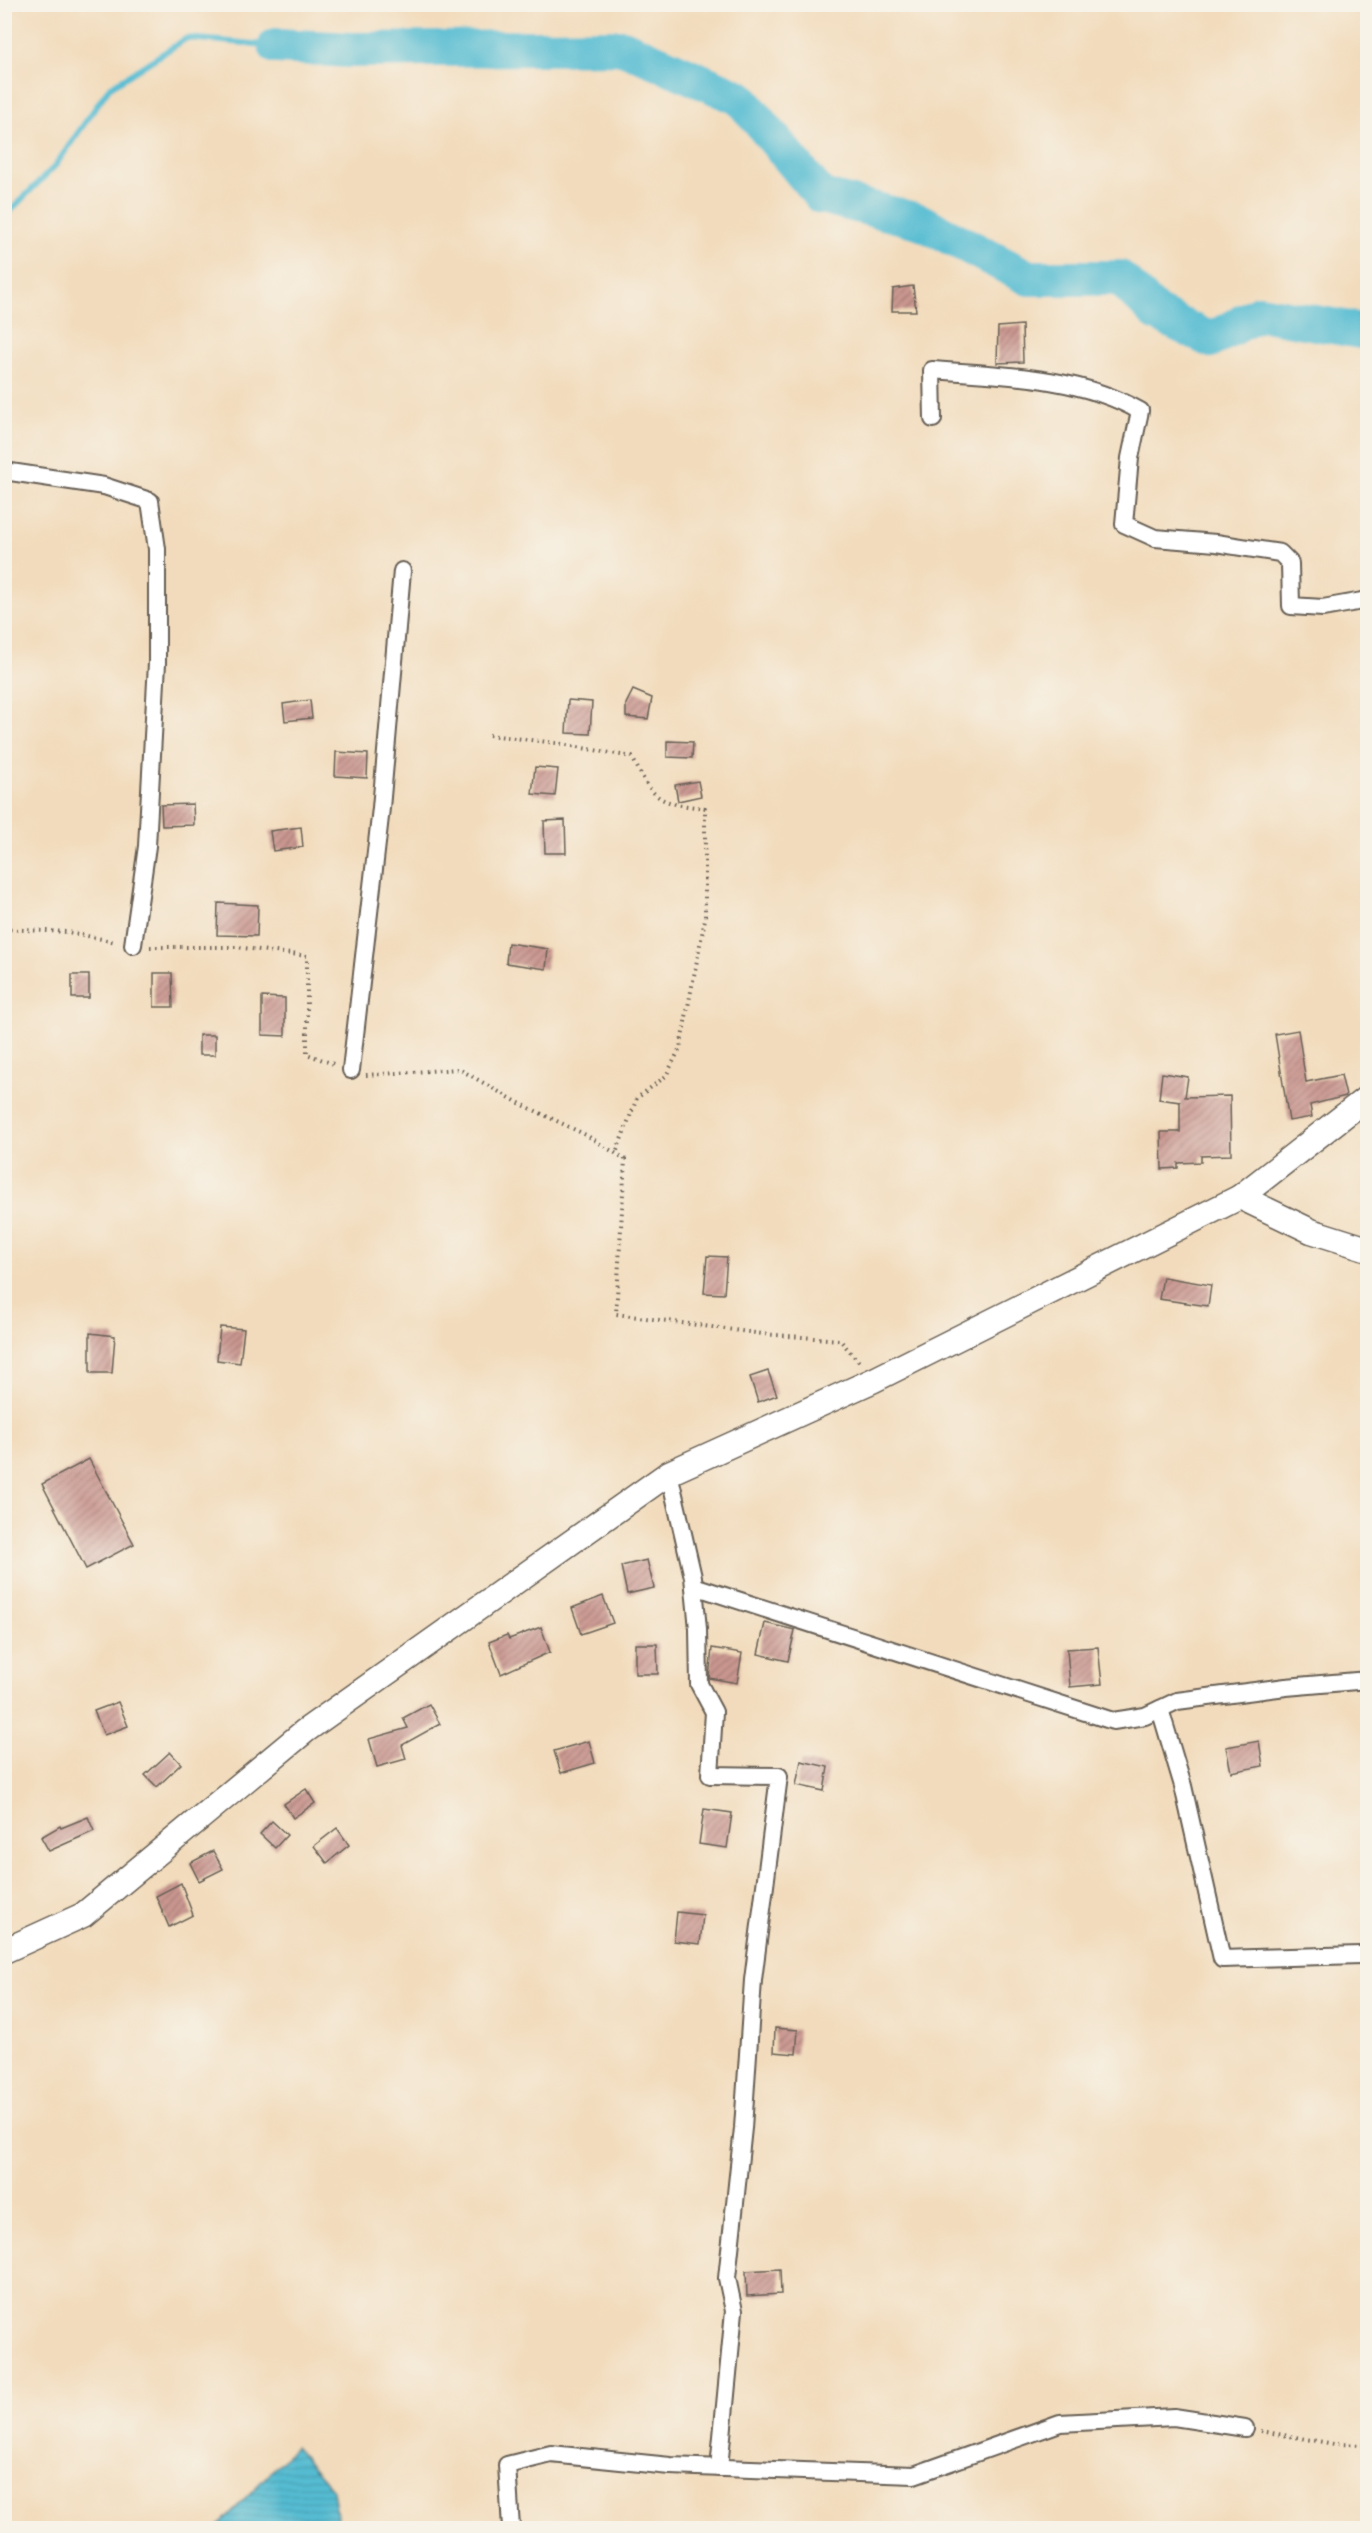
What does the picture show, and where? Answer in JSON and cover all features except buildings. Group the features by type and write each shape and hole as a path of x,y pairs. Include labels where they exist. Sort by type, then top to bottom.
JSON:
{"street":[{"path":"933,419 932,370 986,374 1067,385 1124,402 1140,411 1130,458 1124,524 1155,538 1216,543 1280,553 1290,563 1291,606 1323,608 1368,600"},
{"path":"4,471 104,486 150,501 157,549 157,663 147,846 133,945"},
{"path":"351,1070 381,808 402,571"},
{"path":"4,1951 83,1915 305,1731 669,1473 874,1380 1240,1197 1368,1097"},
{"path":"1240,1197 1311,1231 1368,1249"},
{"path":"669,1473 693,1586 699,1684 714,1712 710,1775 779,1776 753,1980 742,2128 727,2278 734,2311 719,2468"},
{"path":"693,1586 1113,1721 1145,1716 1177,1701 1286,1686 1368,1680"},
{"path":"1160,1709 1184,1786 1222,1959 1360,1955"},
{"path":"511,2529 507,2465 551,2454 670,2466 914,2475 1060,2423 1174,2417 1245,2428"}],"path":[{"path":"489,735 556,743 632,757 650,791 670,805 705,808 705,919 680,1048 666,1076 637,1098 616,1154"},
{"path":"4,928 68,932 133,945 236,947 307,956 307,1054 366,1076 459,1068 625,1159 616,1314 708,1324 763,1334 840,1340 874,1380"},
{"path":"1245,2428 1334,2444 1368,2445"}],"water":[{"path":"295,2447 333,2490 339,2528 216,2528"}],"waterway":[{"path":"4,217 55,166 109,88 187,38 276,46"},
{"path":"276,46 351,50 623,47 740,98 821,196 919,221 1029,278 1120,278 1156,313 1211,340 1259,313 1361,331 1368,327"}]}
